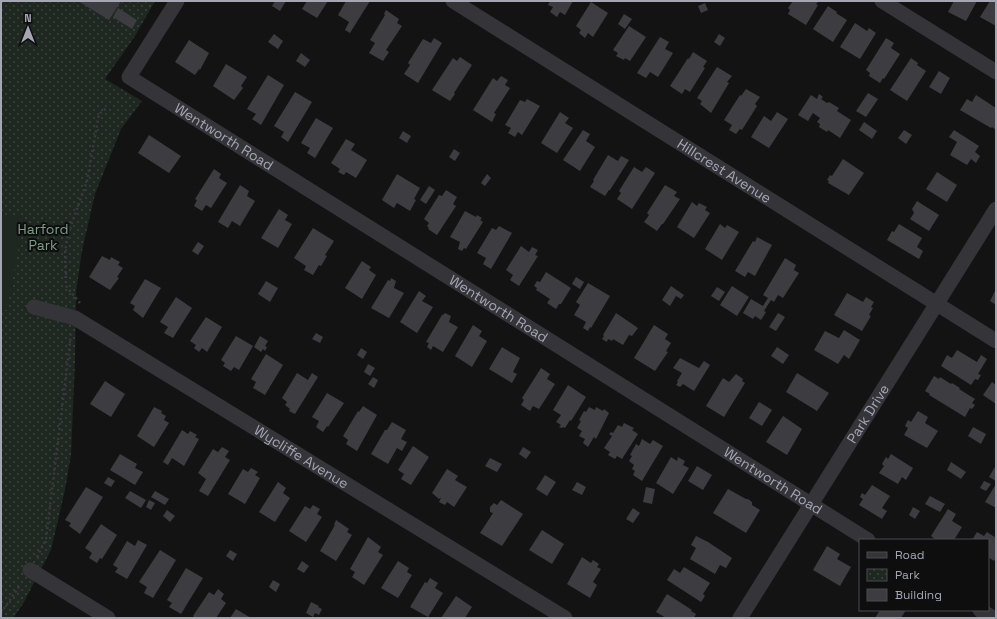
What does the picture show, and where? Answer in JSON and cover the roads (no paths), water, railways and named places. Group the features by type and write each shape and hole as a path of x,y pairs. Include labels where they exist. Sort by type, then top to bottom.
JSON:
{"street":[{"name":"Wentworth Road","path":"177,1 129,77 866,539"},
{"name":"Hillcrest Avenue","path":"453,1 996,340"},
{"path":"882,1 996,72"},
{"name":"Park Drive","path":"740,618 996,209"},
{"name":"Wycliffe Avenue","path":"34,307 75,318 565,618"},
{"path":"30,570 108,618"},
{"path":"982,611 993,618"}],"park label":[{"name":"Harford Park","path":"43,238"}]}
